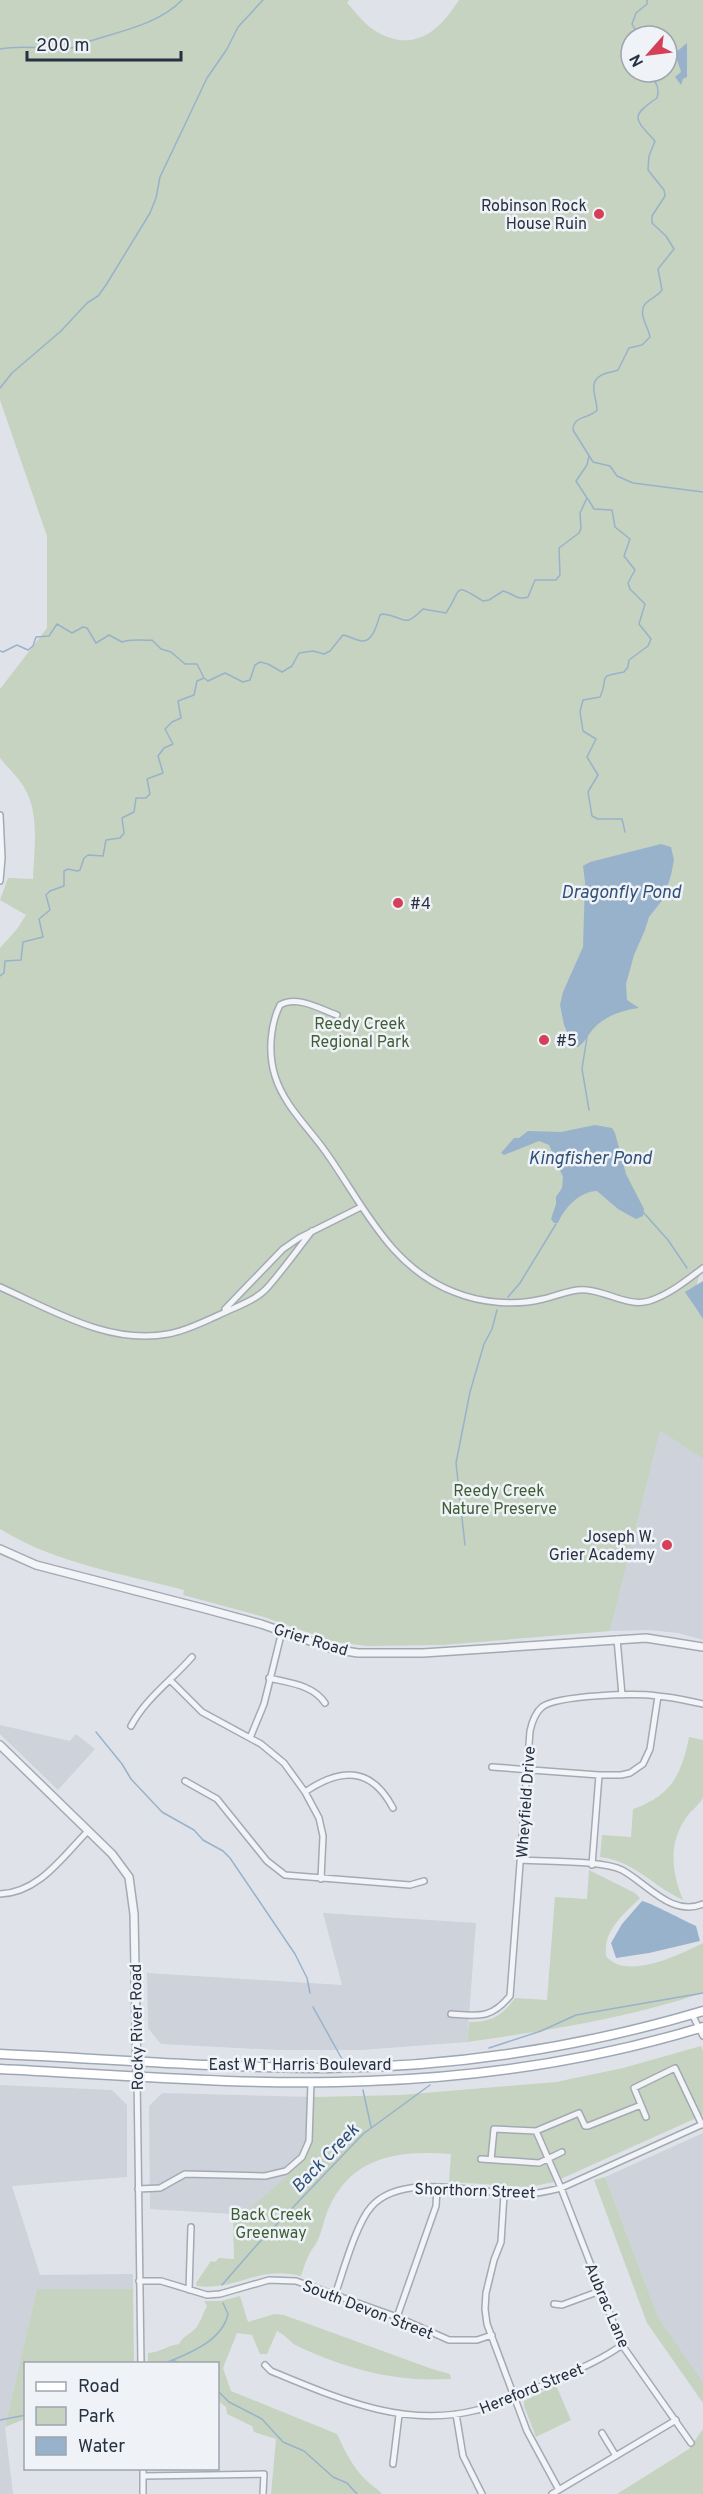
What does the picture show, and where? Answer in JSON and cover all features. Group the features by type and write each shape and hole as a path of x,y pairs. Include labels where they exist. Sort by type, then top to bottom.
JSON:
{"main road":[{"name":"East W T Harris Boulevard","path":"0,2054 328,2068 417,2064 487,2057 560,2045 703,2011"},
{"name":"East W T Harris Boulevard","path":"0,2069 311,2082 403,2080 509,2069 609,2051 702,2030"}],"street":[{"path":"0,815 2,858 0,881"},
{"path":"337,1015 300,1002 287,1001 280,1005 271,1031 273,1073 280,1092 324,1149 375,1229 398,1255 422,1276 454,1293 476,1299 512,1303 542,1300 586,1289 640,1303 663,1295 703,1268"},
{"path":"212,1318 230,1306 283,1249 312,1231 361,1207"},
{"path":"0,1287 86,1325 124,1335 167,1335 187,1329 253,1299 266,1289 312,1231"},
{"name":"Grier Road","path":"0,1549 36,1565 202,1608 282,1631 333,1649 378,1654 423,1653 617,1639 668,1639 703,1647"},
{"path":"250,1738 264,1704 282,1631"},
{"path":"617,1639 622,1695"},
{"path":"131,1726 137,1715 192,1657"},
{"path":"269,1678 317,1692 325,1703"},
{"path":"170,1680 202,1712 274,1753 305,1792 321,1827 321,1879"},
{"name":"Wheyfield Drive","path":"451,2014 472,2017 487,2014 496,2011 510,1996 530,1731 537,1713 543,1707 559,1700 622,1695 658,1696 703,1704"},
{"path":"492,1767 599,1775 630,1773 643,1764 650,1749 658,1696"},
{"name":"Rocky River Road","path":"0,1745 122,1865 132,1883 141,2362"},
{"path":"305,1792 332,1776 354,1775 379,1787 393,1808"},
{"path":"592,1865 599,1775"},
{"path":"185,1781 217,1798 267,1861 279,1872 294,1877 410,1885 424,1881"},
{"path":"0,1894 17,1892 38,1881 88,1831"},
{"path":"521,1860 619,1869 675,1906 685,1908 703,1904"},
{"path":"692,2014 702,2030"},
{"path":"646,2117 634,2088 675,2068 702,2124"},
{"path":"138,2189 160,2188 185,2174 265,2176 286,2170 302,2157 309,2141 311,2082"},
{"path":"491,2160 494,2129 536,2131 579,2113 585,2126 588,2126 641,2105"},
{"name":"Shorthorn Street","path":"335,2295 362,2221 371,2207 390,2192 404,2188 437,2188 504,2194 540,2193 561,2188 702,2124"},
{"name":"Aubrac Lane","path":"536,2131 561,2188 622,2344 691,2442"},
{"path":"481,2159 539,2163 562,2152"},
{"path":"397,2317 436,2206 437,2188"},
{"path":"504,2194 501,2242 494,2260 485,2309 492,2335 527,2431 559,2490"},
{"path":"189,2290 192,2227"},
{"name":"South Devon Street","path":"140,2281 161,2282 207,2295 220,2294 262,2282 282,2279 296,2281 397,2317 448,2340 477,2340 492,2335"},
{"path":"554,2304 562,2305 600,2291"},
{"name":"Hereford Street","path":"265,2365 271,2371 347,2402 399,2415 428,2416 477,2410 514,2397 599,2361 622,2344"},
{"path":"456,2414 463,2456 482,2494"},
{"path":"393,2464 399,2415"},
{"path":"552,2494 676,2420"},
{"path":"602,2433 616,2456"},
{"path":"143,2470 143,2494"},
{"path":"143,2476 264,2474 263,2494"}],"shaded area":[{"name":"Joseph W. Grier Academy","path":"660,1431 703,1459 703,1640 678,1633 649,1630 610,1631"},
{"path":"0,1725 70,1741 76,1734 95,1749 58,1790 0,1734"},
{"path":"323,1913 476,1923 467,2042 362,2050 277,2050 161,2044 148,2028 147,1973 342,1985"},
{"path":"0,2085 112,2090 127,2105 127,2177 12,2186 40,2275 133,2274 133,2289 37,2290 5,2427 13,2494 0,2494"},
{"path":"162,2093 314,2097 311,2146 298,2166 250,2210 233,2214 150,2209 149,2106"},
{"path":"703,2133 703,2382 658,2317 605,2177"}],"green space":[{"path":"0,0 349,0 347,3 374,30 388,37 412,40 433,30 451,12 459,0 703,0 703,1262 692,1303 703,1319 703,1459 660,1431 610,1631 443,1645 368,1646 335,1642 264,1617 183,1595 184,1590 66,1559 21,1541 0,1529 0,948 26,915 0,900 8,878 33,879 35,832 29,797 22,783 0,758 0,689 47,628 47,536 0,400"},
{"path":"689,1737 703,1740 703,1797 682,1825 674,1846 674,1867 683,1900 623,1863 600,1857 602,1835 631,1837 633,1809 657,1797 673,1782 683,1762"},
{"path":"589,1870 635,1893 640,1898 611,1931 606,1956 615,1963 639,1966 681,1954 703,1943 703,1993 645,2010 586,2023 467,2042 469,2022 484,2021 495,2017 515,1998 547,2000 555,1897 587,1899"},
{"name":"Back Creek Greenway","path":"701,2046 703,2051 703,2115 554,2182 529,2187 449,2182 451,2154 413,2153 378,2160 363,2167 349,2178 338,2192 328,2210 318,2240 301,2276 286,2273 272,2274 224,2285 197,2286 196,2283 211,2261 215,2262 219,2258 234,2259 233,2214 250,2209 298,2166 311,2146 314,2097 401,2095 556,2082 623,2068"},
{"path":"605,2177 658,2317 703,2382 703,2403 647,2323 594,2180"},
{"path":"37,2289 133,2289 134,2362 24,2362 24,2419 5,2427"},
{"path":"240,2296 248,2322 274,2314 284,2315 450,2374 451,2379 430,2379 373,2373 336,2362 299,2347 277,2331 267,2354 260,2354 252,2335 237,2333 223,2368 231,2391 337,2434 358,2471 382,2494 271,2494 276,2439 254,2432 252,2426 227,2414 226,2407 219,2402 219,2362 148,2362 148,2353 179,2344 196,2328 207,2306 204,2301 221,2301"},
{"path":"556,2385 571,2420 536,2437 524,2401"},
{"path":"703,2429 703,2494 617,2494 689,2449"}],"water":[{"path":"687,43 687,77 683,79 681,85 679,82 681,72 679,50"},
{"name":"Dragonfly Pond","path":"661,844 671,847 674,860 671,875 664,898 649,917 634,955 626,984 627,1000 639,1008 621,1012 603,1020 585,1041 578,1047 574,1047 564,1025 560,1005 563,992 583,947 585,882 583,866 590,862"},
{"name":"Kingfisher Pond","path":"595,1125 612,1128 615,1133 626,1174 644,1209 643,1216 636,1219 618,1209 597,1191 579,1197 568,1206 558,1223 554,1223 551,1219 556,1197 562,1188 563,1177 549,1145 539,1141 504,1155 501,1153 514,1138 519,1138 528,1131 561,1132"},
{"path":"703,1281 703,1319 685,1292"},
{"path":"642,1901 696,1926 700,1941 616,1958 611,1943 622,1924"}],"waterway":[{"path":"0,49 78,47 151,21 182,0"},
{"path":"0,388 12,373 61,331 87,303 98,296 106,285 150,213 160,177 207,78 227,49 238,27 263,0"},
{"path":"632,24 636,13 647,4 647,0"},
{"path":"656,84 657,98 642,110 638,118 639,123 655,141 649,156 648,170 664,190 665,196 652,216 652,223 666,236 674,249 658,269 662,290 644,307 643,315 650,337 642,345 629,348 618,370 604,374 595,381 597,410 579,419 573,430 593,462 610,466 617,476 633,483 703,492"},
{"path":"0,651 3,652 17,645 28,650 33,646 36,637 49,636 57,624 72,633 83,627 87,628 96,643 109,635 122,642 152,640 161,649 171,652 185,664 197,664 208,681 225,673 243,682 250,680 255,665 260,662 282,672 292,666 299,653 313,651 324,654 330,651 343,635 366,641 374,632 380,615 391,615 408,620 423,609 446,613 459,590 467,591 483,601 503,591 518,597 528,597 535,580 556,580 560,575 559,548 579,533 580,513 587,498 576,481 587,465 589,456"},
{"path":"588,499 594,509 612,510 615,527 630,539 624,556 635,570 628,583 630,589 645,604 639,624 651,639 648,646 629,660 624,672 605,678 600,697 583,700 580,712 583,731 596,739 587,757 598,775 588,792 592,816 598,819 622,819 625,832"},
{"path":"0,976 4,973 5,961 21,960 23,942 43,937 39,919 50,910 46,895 64,886 64,871 80,870 84,858 88,855 103,856 106,840 120,838 124,833 122,818 134,812 136,798 146,798 150,794 147,779 163,773 158,756 164,748 173,744 165,729 172,722 181,718 178,701 194,695 197,681 204,678"},
{"path":"587,1037 582,1069 589,1110"},
{"path":"643,1212 668,1240 687,1268"},
{"path":"508,1297 520,1283 556,1224"},
{"path":"465,1545 456,1463 470,1392 497,1310"},
{"path":"96,1732 131,1779 162,1812 194,1830 203,1840 223,1851 230,1858 295,1954 307,1978 310,1993"},
{"name":"Back Creek","path":"489,2048 541,2031 576,2015 703,1993"},
{"path":"313,2007 342,2059"},
{"name":"Back Creek","path":"222,2285 255,2247 363,2134 430,2085"},
{"path":"363,2090 371,2127"},
{"name":"Back Creek","path":"168,2362 202,2346 219,2332 228,2314 223,2303"},
{"path":"172,2360 177,2362"},
{"path":"219,2392 229,2402 262,2419 283,2442 304,2451 333,2477 347,2483 357,2494"},
{"name":"Back Creek","path":"0,2420 24,2415"}],"place":[{"name":"Robinson Rock House Ruin","path":"599,214"},
{"name":"#4","path":"398,903"},
{"name":"#5","path":"544,1040"},
{"name":"Joseph W. Grier Academy","path":"667,1545"}],"park label":[{"name":"Reedy Creek Regional Park","path":"360,1032"},
{"name":"Reedy Creek Nature Preserve","path":"499,1499"}]}
